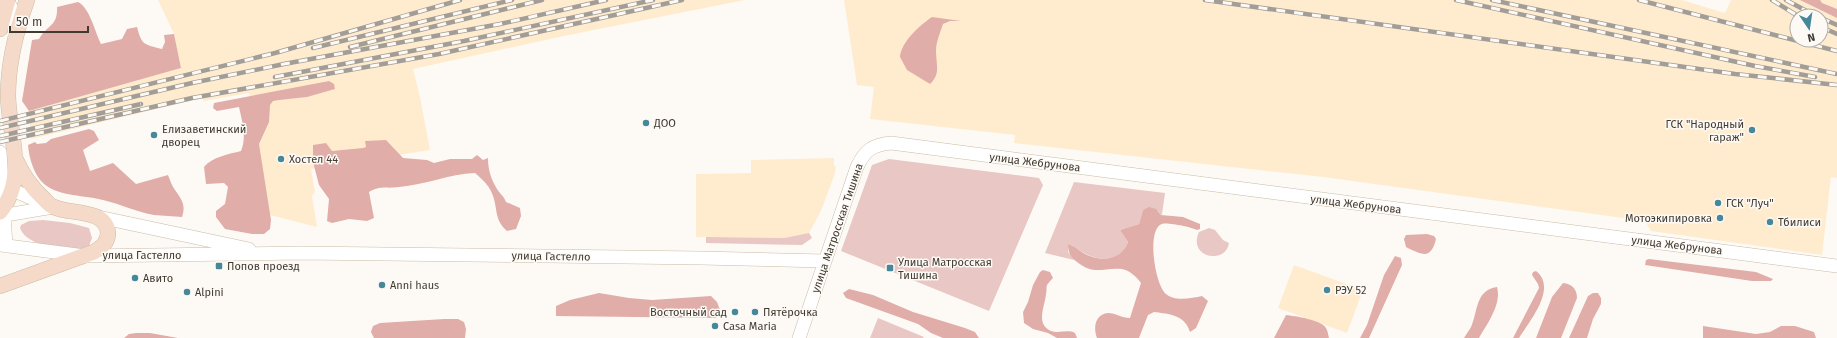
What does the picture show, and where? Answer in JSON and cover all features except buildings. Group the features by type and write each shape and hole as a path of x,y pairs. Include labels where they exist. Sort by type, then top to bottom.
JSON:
{"main road":[{"path":"0,29 7,0"},
{"path":"2,213 5,187 16,174 16,160 8,96 15,38 27,0"},
{"path":"16,160 22,174 29,184 53,207"},
{"name":"улица Гастелло","path":"53,207 94,216"},
{"path":"0,286 85,256 101,248 106,242 108,234 106,226 102,220 94,216"}],"street":[{"path":"7,0 12,9 15,38"},
{"name":"улица Жебрунова","path":"875,146 892,143 1837,266"},
{"name":"улица Матросская Тишина","path":"799,338 857,167 864,153 875,146"},
{"path":"0,152 5,187 53,207"},
{"name":"улица Гастелло","path":"2,213 53,207"},
{"path":"2,213 3,245"},
{"path":"2,213 7,227 14,237 22,244 34,249"},
{"name":"улица Гастелло","path":"94,216 246,248 278,253"},
{"name":"улица Гастелло","path":"3,245 85,256 278,253 695,258 824,262"}],"shaded area":[{"path":"158,0 745,0 564,36 413,69 430,150 311,169 315,192 312,196 317,227 270,215 249,93 204,101 202,98 31,139 29,111 181,68 174,34"},
{"path":"844,0 1682,0 1725,13 1731,0 1837,0 1837,178 1831,177 1822,255 1651,231 1645,221 1323,177 1014,143 1015,135 870,119 874,87 857,85"},
{"path":"1800,0 1820,0 1822,3 1837,9 1837,18 1829,14 1829,8 1816,8"},
{"path":"78,2 86,9 101,44 122,39 127,29 137,27 142,41 147,45 162,49 165,42 164,35 174,34 181,68 29,111 22,101 32,40 39,39 54,22 57,7"},
{"path":"932,17 961,21 950,21 943,24 936,48 937,73 930,84 907,70 900,57 901,51 907,40 917,29"},
{"path":"329,81 334,84 335,89 307,97 273,101 270,105 269,122 259,144 271,220 270,229 264,234 252,234 225,229 216,217 216,211 225,204 228,187 224,183 206,184 204,167 216,158 241,151 244,140 239,107 217,111 213,108 214,103"},
{"path":"89,129 94,131 99,140 83,150 90,171 113,163 136,184 168,175 173,187 183,203 184,209 182,217 148,214 96,198 57,191 44,184 37,176 28,145 35,142 37,144 46,143 51,139"},
{"path":"386,140 403,158 427,160 434,163 450,159 472,159 477,155 483,160 488,158 490,174 497,189 506,202 520,208 521,216 516,229 507,231 503,227 498,218 492,192 475,173 456,175 409,186 377,189 369,192 374,218 367,221 349,219 332,223 327,221 329,199 319,185 313,162 313,145 326,143 332,151 363,148 366,147 365,141"},
{"path":"834,158 834,165 836,167 834,176 821,211 809,233 784,238 696,237 696,174 751,173 751,160"},
{"path":"889,159 1039,178 1043,185 989,311 841,251 872,165"},
{"path":"1074,182 1165,193 1162,214 1161,215 1158,211 1143,210 1139,224 1120,230 1128,242 1121,253 1111,258 1106,259 1094,257 1085,254 1068,244 1068,252 1074,260 1045,253"},
{"path":"1149,207 1156,209 1161,215 1183,217 1200,224 1200,229 1197,230 1179,225 1162,224 1157,228 1154,236 1154,258 1158,280 1166,294 1179,299 1202,296 1208,301 1196,328 1190,332 1185,322 1176,316 1154,312 1148,315 1139,338 1097,338 1095,326 1100,316 1108,313 1130,318 1141,283 1133,274 1122,269 1094,270 1083,266 1071,256 1068,244 1093,257 1105,259 1116,256 1121,253 1128,242 1120,230 1139,224 1143,210"},
{"path":"43,220 70,223 89,228 92,238 87,251 40,244 24,235 20,228 21,225 29,221"},
{"path":"1209,228 1215,230 1223,240 1229,243 1226,250 1215,256 1208,256 1202,253 1198,248 1197,241 1199,232"},
{"path":"809,233 812,238 802,245 706,243 706,237 784,238"},
{"path":"1427,234 1434,236 1436,239 1434,246 1429,253 1421,254 1406,247 1404,239 1406,235"},
{"path":"1395,256 1401,258 1402,265 1369,338 1360,338 1367,325 1384,275"},
{"path":"1649,259 1756,272 1773,279 1771,281 1752,281 1645,265 1646,260"},
{"path":"1294,265 1363,290 1347,333 1278,308"},
{"path":"1043,270 1050,272 1053,278 1047,286 1042,314 1043,324 1051,331 1069,331 1075,333 1077,338 1057,338 1048,333 1033,329 1024,323 1023,312 1028,302 1033,285 1040,272"},
{"path":"1536,271 1542,278 1544,286 1540,305 1519,338 1513,338 1539,288 1532,275 1533,272"},
{"path":"1563,283 1569,284 1573,288 1576,292 1577,298 1561,338 1536,338 1552,297"},
{"path":"1497,287 1498,293 1496,307 1479,338 1464,338 1471,327 1478,302 1481,297 1485,292"},
{"path":"849,289 873,295 913,312 965,328 975,332 979,338 943,338 931,333 918,324 846,298 843,293"},
{"path":"599,293 652,300 711,296 717,302 722,315 715,318 556,316 556,306 570,300"},
{"path":"1593,293 1598,293 1601,298 1601,304 1593,319 1587,338 1569,338 1588,296"},
{"path":"1286,315 1308,319 1324,325 1328,332 1329,338 1274,338"},
{"path":"878,318 924,337 870,338"},
{"path":"458,319 464,322 466,329 465,338 374,338 371,332 373,326 380,323"},
{"path":"1703,326 1756,334 1770,332 1781,326 1795,326 1814,332 1816,338 1703,338"},
{"path":"150,333 178,338 124,338 129,334"}],"railway":[{"path":"0,121 275,53 460,0"},
{"path":"313,48 512,0"},
{"path":"350,47 542,0"},
{"path":"0,128 192,83 284,64 500,24 606,0"},
{"path":"275,77 464,41 653,0"},
{"path":"0,142 192,98 439,54 682,0"},
{"path":"1205,0 1735,74 1837,85"},
{"path":"1456,0 1755,66 1815,77"},
{"path":"1492,0 1837,74"},
{"path":"1639,0 1837,51"},
{"path":"1772,0 1789,10"},
{"path":"1786,0 1801,8"},
{"path":"1829,22 1837,25"},
{"path":"1829,30 1837,34"},
{"path":"0,136 141,104"}],"place":[{"name":"ДОО","path":"646,123"},
{"name":"ГСК \"Народный гараж\"","path":"1752,130"},
{"name":"Елизаветинский дворец","path":"154,135"},
{"name":"Хостел 44","path":"281,159"},
{"name":"ГСК \"Луч\"","path":"1718,203"},
{"name":"Мотоэкипировка","path":"1720,218"},
{"name":"Тбилиси","path":"1770,222"},
{"name":"Попов проезд","path":"219,266"},
{"name":"Улица Матросская Тишина","path":"890,268"},
{"name":"Авито","path":"135,278"},
{"name":"Anni haus","path":"382,285"},
{"name":"РЭУ 52","path":"1327,290"},
{"name":"Alpini","path":"187,292"},
{"name":"Восточный сад","path":"735,312"},
{"name":"Пятёрочка","path":"755,312"},
{"name":"Casa Maria","path":"715,326"}]}
